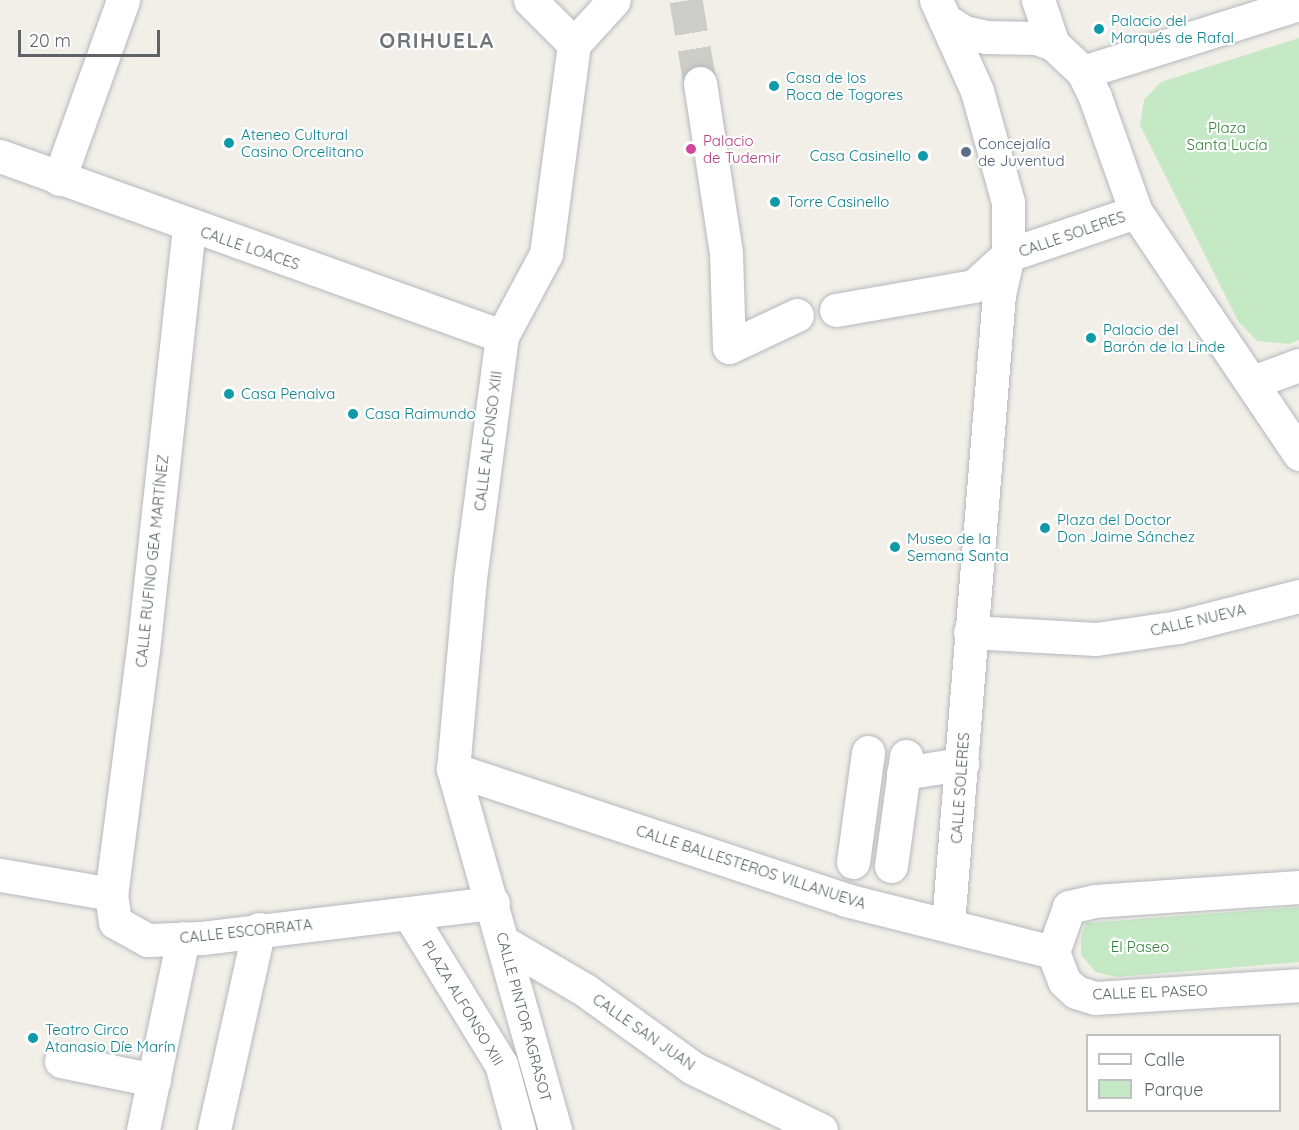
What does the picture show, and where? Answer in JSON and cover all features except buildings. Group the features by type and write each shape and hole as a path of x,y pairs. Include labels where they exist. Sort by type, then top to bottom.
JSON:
{"street":[{"path":"59,179 123,0"},
{"path":"530,0 574,44 614,0"},
{"path":"1038,0 1053,44"},
{"path":"1083,72 1299,4"},
{"path":"941,10 964,32 985,37 1036,38 1053,44 1083,72 1136,212 1253,382 1299,454"},
{"name":"CALLE SOLERES","path":"941,10 977,91 1008,201 1008,255 999,294 969,642 962,764 948,924"},
{"name":"CALLE ALFONSO XIII","path":"493,903 453,769 470,579 502,336 546,254 574,44"},
{"path":"700,84 726,253 725,296 729,347 797,315"},
{"name":"CALLE LOACES","path":"0,156 189,227 502,336"},
{"name":"CALLE SOLERES","path":"1008,255 1136,212"},
{"name":"CALLE RUFINO GEA MARTÍNEZ","path":"111,894 143,649 189,227"},
{"path":"836,310 974,286 1008,255"},
{"path":"1253,382 1299,365"},
{"name":"CALLE NUEVA","path":"969,642 1096,639 1178,627 1299,596"},
{"path":"853,862 868,752"},
{"path":"891,866 905,764 962,764"},
{"name":"CALLE BALLESTEROS VILLANUEVA","path":"453,769 846,900 1053,951"},
{"path":"0,876 111,894"},
{"path":"1053,951 1069,907 1095,901 1299,887"},
{"name":"CALLE ESCORRATA","path":"111,894 115,922 129,933 147,939 183,938 493,903"},
{"name":"CALLE PINTOR AGRASOT","path":"493,903 555,1130"},
{"name":"PLAZA ALFONSO XIII","path":"409,914 456,986 501,1064 519,1130"},
{"path":"214,1130 259,929"},
{"path":"143,1130 183,938"},
{"name":"CALLE SAN JUAN","path":"503,942 585,990 693,1068 821,1130"},
{"name":"CALLE EL PASEO","path":"1053,951 1064,981 1076,992 1095,998 1299,985"},
{"path":"61,1060 154,1080"}],"green space":[{"name":"Plaza Santa Lucía","path":"1299,38 1299,340 1289,344 1257,341 1238,321 1140,125 1144,100 1161,82"},
{"name":"El Paseo","path":"1299,907 1299,962 1116,977 1096,972 1081,955 1081,938 1086,923"}],"tunnel":[{"path":"686,0 700,83"}],"place":[{"name":"Palacio del Marqués de Rafal","path":"1099,29"},
{"name":"Casa de los Roca de Togores","path":"774,86"},
{"name":"Ateneo Cultural Casino Orcelitano","path":"229,143"},
{"name":"Palacio de Tudemir","path":"691,149"},
{"name":"Concejalía de Juventud","path":"966,152"},
{"name":"Casa Casinello","path":"923,156"},
{"name":"Torre Casinello","path":"775,202"},
{"name":"Palacio del Barón de la Linde","path":"1091,338"},
{"name":"Casa Penalva","path":"229,394"},
{"name":"Casa Raimundo","path":"353,414"},
{"name":"Plaza del Doctor Don Jaime Sánchez","path":"1045,528"},
{"name":"Museo de la Semana Santa","path":"895,547"},
{"name":"Teatro Circo Atanasio Díe Marín","path":"33,1038"}],"district":[{"name":"ORIHUELA","path":"437,40"}]}
